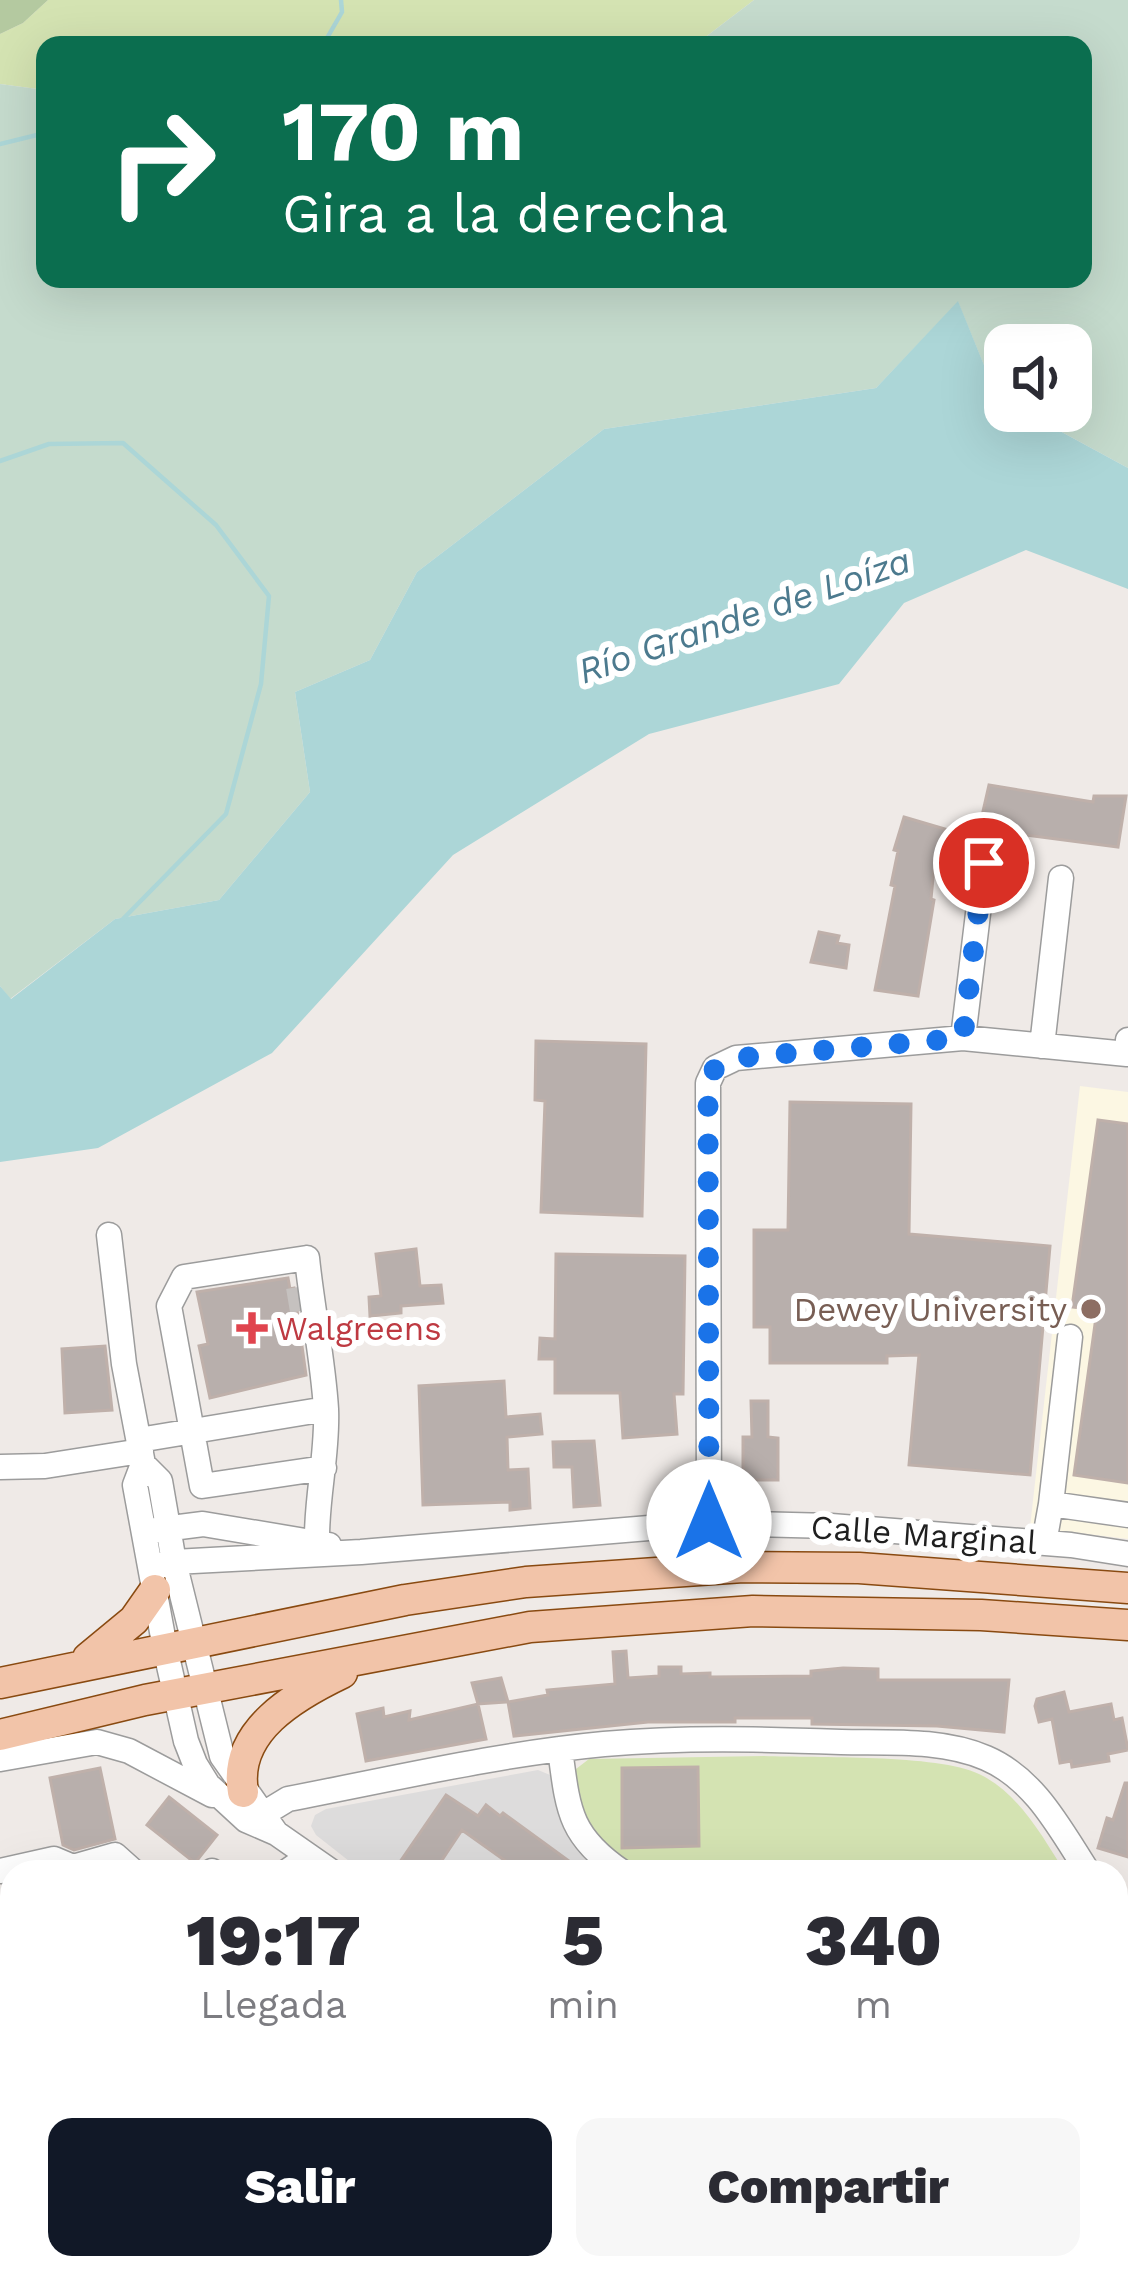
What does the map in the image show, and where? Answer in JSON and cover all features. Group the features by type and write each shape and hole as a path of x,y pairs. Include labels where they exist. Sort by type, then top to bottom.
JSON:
{"main road":[{"path":"0,1683 405,1600 526,1582 743,1567 860,1568 1128,1588"},
{"path":"74,1666 123,1630 160,1573"},
{"path":"0,1735 190,1692 530,1627 753,1611 981,1615 1128,1625"},
{"path":"253,1813 241,1780 247,1750 261,1727 291,1700 374,1658"}],"street":[{"path":"963,1038 984,863"},
{"path":"1042,1046 1061,878"},
{"path":"709,1522 708,1083 715,1068 736,1058 963,1038 1126,1054 1128,1040"},
{"path":"109,1235 124,1364 141,1452 160,1481 156,1530 160,1573 190,1692 195,1764 314,1860"},
{"path":"317,1542 316,1514 324,1468 326,1409 317,1341 303,1290 307,1258 184,1277 169,1306 202,1486 324,1468"},
{"path":"303,1290 317,1341"},
{"path":"1045,1543 1070,1337"},
{"path":"0,1467 45,1466 141,1452 191,1432 326,1409"},
{"path":"1051,1504 1128,1515"},
{"name":"Calle Marginal","path":"160,1573 236,1558 709,1522 831,1526 1128,1554"},
{"name":"Calle Marginal","path":"156,1530 203,1524 361,1552"},
{"path":"180,1645 189,1584 208,1569 236,1558"},
{"path":"160,1573 184,1605"},
{"path":"0,1759 97,1742 129,1751 253,1813 288,1799 608,1744 780,1739 958,1749 988,1758 1016,1776 1041,1800 1080,1860"},
{"path":"560,1749 569,1812 579,1835 605,1860"},
{"path":"302,1860 308,1856"}],"shaded area":[{"name":"Dewey University","path":"1080,1086 1128,1092 1128,1539 1030,1527"},
{"path":"538,1770 555,1777 599,1860 348,1860 311,1826 315,1815 326,1809"}],"green space":[{"path":"0,0 48,0 23,23 0,34"},
{"path":"48,0 754,0 707,36 36,36 36,89 0,84 0,34 23,23"},
{"path":"754,0 1128,0 1128,468 1062,432 1092,432 1092,324 984,324 984,365 958,302 876,388 604,429 417,572 370,660 295,692 310,792 219,900 115,919 10,999 0,986 0,84 36,89 36,288 1092,288 1092,36 707,36"},
{"path":"844,1757 960,1768 1006,1792 1057,1860 623,1860 590,1830 578,1803 576,1769 589,1759"}],"water":[{"name":"Río Grande de Loíza","path":"958,301 984,365 984,432 1062,432 1128,468 1128,589 1026,550 904,603 839,684 649,734 453,855 272,1053 98,1148 0,1162 0,986 11,999 115,919 219,900 310,792 295,692 370,660 417,572 604,429 876,388"}],"building":[{"path":"989,785 1093,802 1094,796 1126,796 1118,847 979,829"},
{"path":"904,817 945,829 934,867 934,900 918,996 875,990 895,886 891,885 898,851 894,850"},
{"path":"819,932 839,936 837,943 849,945 846,968 811,962"},
{"path":"536,1041 646,1044 642,1216 541,1212 545,1101 535,1100"},
{"path":"790,1102 911,1104 909,1234 1050,1246 1030,1475 909,1465 919,1355 887,1356 887,1363 770,1363 770,1327 754,1327 754,1230 788,1230"},
{"path":"1098,1120 1128,1124 1128,1483 1074,1475 1097,1310 1072,1307"},
{"path":"416,1249 420,1286 441,1285 443,1303 401,1306 401,1313 370,1316 369,1297 381,1296 376,1254"},
{"path":"556,1254 685,1256 683,1394 674,1394 677,1434 623,1438 620,1393 555,1393 555,1359 539,1359 540,1338 555,1339"},
{"name":"Walgreens","path":"288,1278 290,1289 294,1288 306,1375 210,1398 199,1346 208,1344 197,1292"},
{"path":"105,1346 112,1410 65,1413 62,1349"},
{"path":"504,1381 506,1417 540,1414 542,1434 507,1437 508,1470 528,1469 530,1508 510,1510 510,1502 423,1505 419,1386"},
{"path":"751,1401 768,1401 768,1437 778,1438 778,1480 743,1480 743,1437 752,1437"},
{"path":"594,1441 600,1505 574,1507 572,1467 554,1467 553,1442"},
{"path":"626,1651 628,1678 659,1676 659,1667 681,1667 681,1674 710,1673 710,1677 811,1676 811,1671 843,1668 878,1669 878,1680 1009,1680 1004,1732 812,1724 812,1718 735,1718 735,1722 648,1722 514,1736 508,1702 548,1695 547,1690 615,1684 613,1652"},
{"path":"501,1678 508,1702 478,1704 472,1683"},
{"path":"1064,1692 1069,1712 1111,1704 1114,1720 1122,1718 1128,1750 1108,1754 1109,1761 1072,1767 1071,1761 1060,1763 1052,1719 1039,1722 1035,1706 1037,1699"},
{"path":"478,1704 486,1739 366,1761 357,1714 383,1708 384,1717 410,1711 409,1720"},
{"path":"698,1767 699,1846 622,1848 622,1768"},
{"path":"100,1768 115,1839 74,1850 63,1845 50,1778"},
{"path":"1128,1783 1128,1857 1098,1848"},
{"path":"446,1795 478,1816 486,1805 500,1816 503,1813 568,1860 504,1860 462,1830 442,1860 401,1860"},
{"path":"169,1797 217,1835 197,1860 191,1860 147,1825"}],"waterway":[{"path":"328,36 342,12 341,0"},
{"path":"0,144 36,135"},
{"path":"0,461 49,444 123,443 216,525 269,596 261,684 226,814 123,919"}],"tunnel":[{"path":"298,1287 302,1311"}],"place":[{"name":"Dewey University","path":"1091,1309"},
{"name":"Walgreens","path":"252,1328"}],"route":[{"path":"709,1522 708,1083 715,1068 736,1058 963,1038 984,863"}]}
